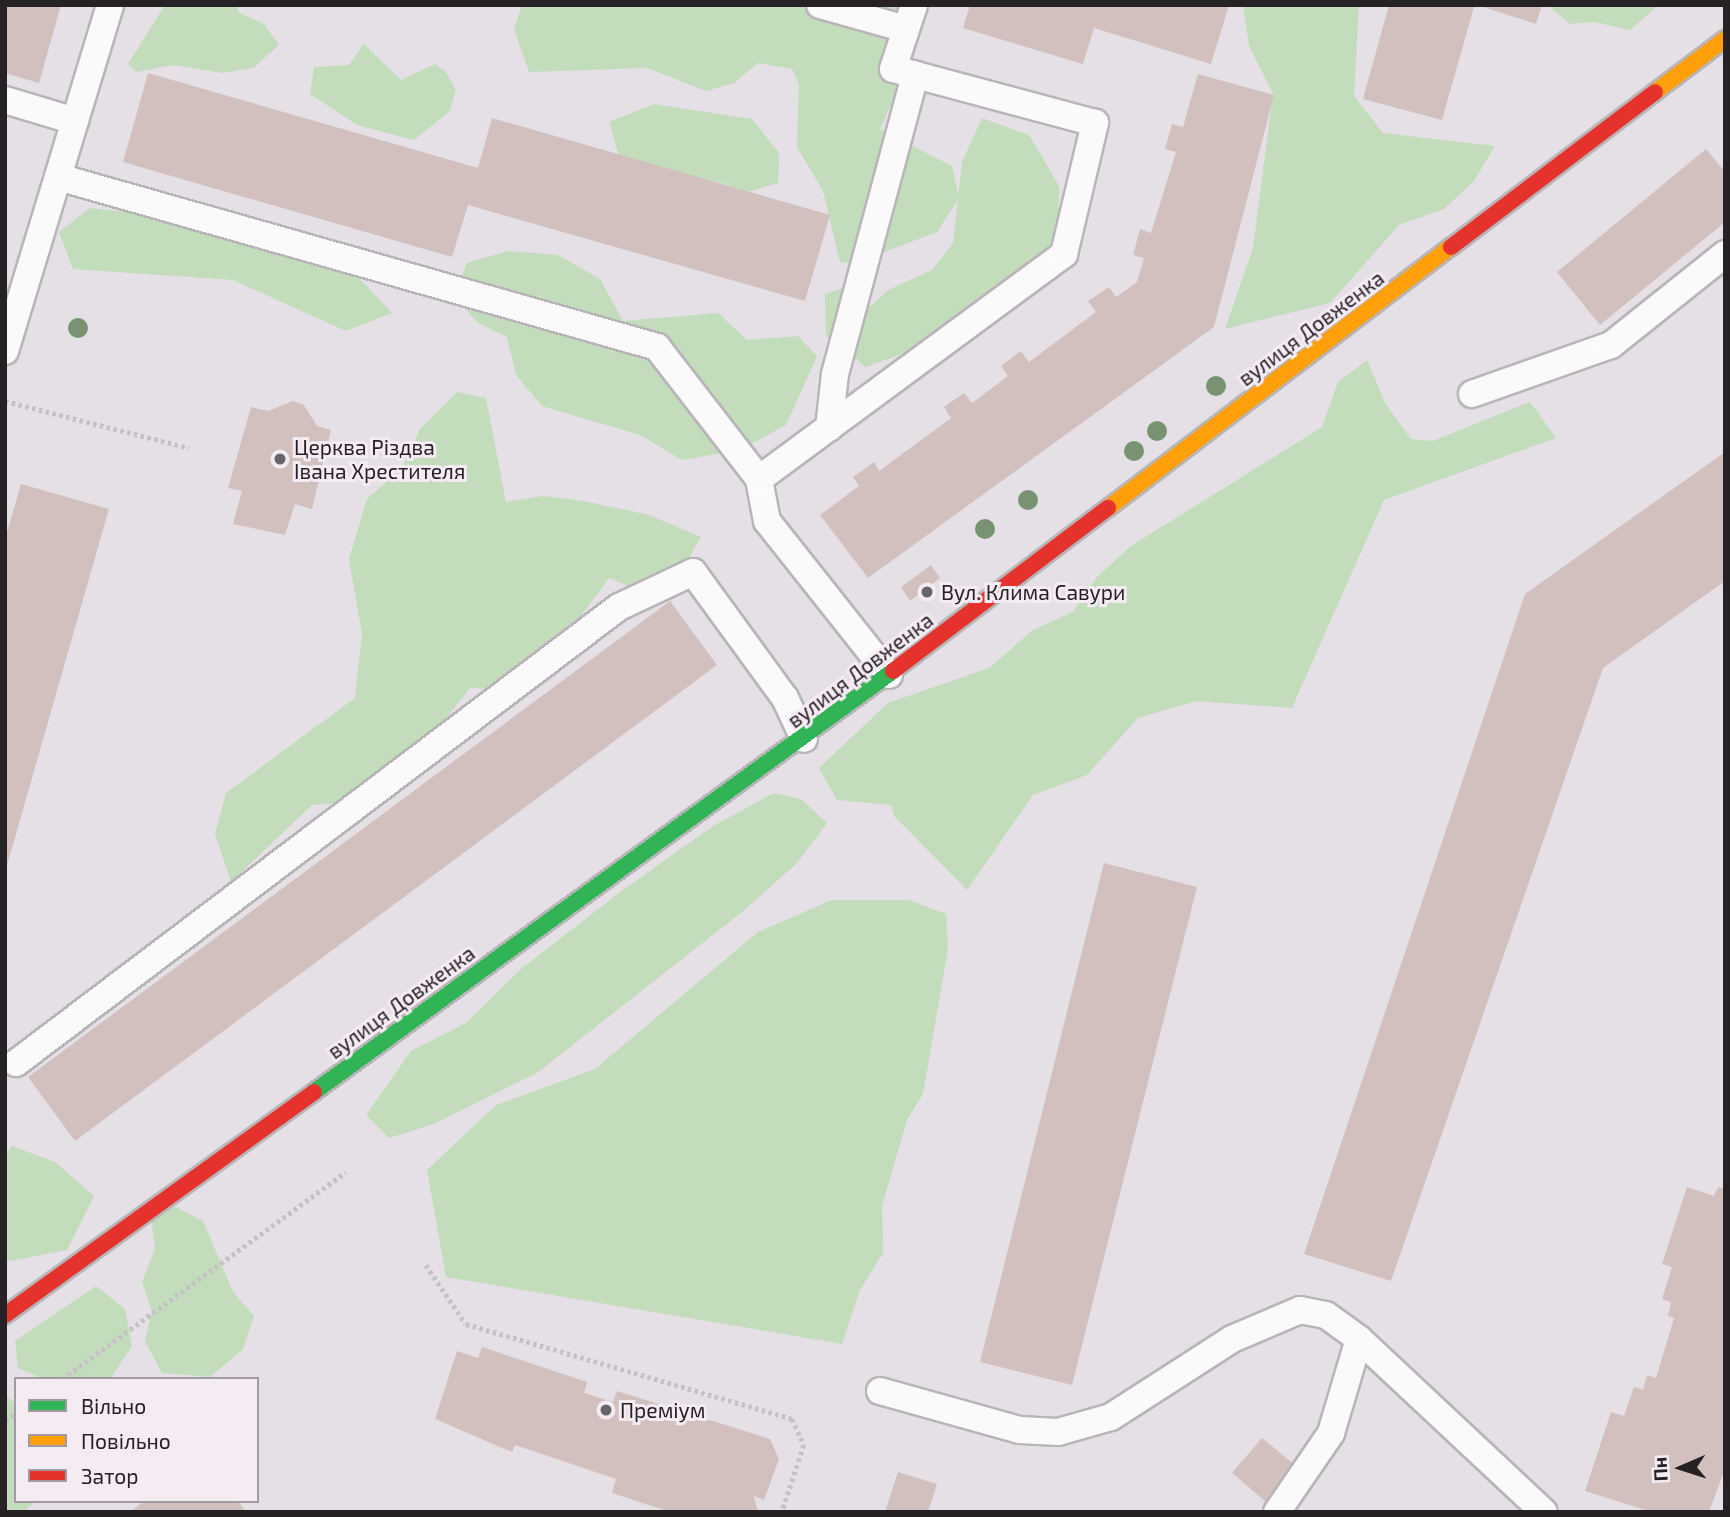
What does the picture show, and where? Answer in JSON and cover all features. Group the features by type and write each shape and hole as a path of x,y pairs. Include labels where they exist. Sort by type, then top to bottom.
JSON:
{"street":[{"name":"вулиця Довженка","path":"5,1315 804,739 1725,39"}],"lane":[{"path":"5,351 110,5"},
{"path":"759,479 1064,254 1095,123 893,69 910,17 820,5"},
{"path":"830,428 835,374 915,75"},
{"path":"5,100 75,121"},
{"path":"58,177 657,347 759,479 767,522 888,675"},
{"path":"1472,394 1611,345 1725,254"},
{"path":"9,1068 619,607 693,572 785,698 804,739"},
{"path":"880,1391 1020,1430 1058,1432 1111,1417 1278,1316 1300,1310 1326,1315 1359,1339 1544,1512"},
{"path":"1277,1512 1331,1433 1359,1339"}],"path":[{"path":"5,401 189,448"},
{"path":"65,1377 346,1172"},
{"path":"426,1265 466,1325 792,1419 804,1445 782,1512"}],"green space":[{"path":"165,5 238,5 238,12 264,24 279,45 253,68 223,73 173,65 137,72 128,64"},
{"path":"522,5 914,5 886,41 897,91 880,129 952,166 959,198 937,232 853,264 840,262 823,191 797,147 799,84 792,69 758,63 734,83 706,91 647,68 529,72 514,29"},
{"path":"1243,5 1359,5 1354,96 1383,133 1495,146 1474,181 1444,209 1399,225 1330,303 1225,329 1253,248 1273,93 1249,46"},
{"path":"1547,5 1659,5 1630,30 1594,22 1570,24"},
{"path":"364,44 401,80 435,64 446,72 456,90 449,112 414,140 357,125 310,94 314,67 349,65"},
{"path":"654,104 752,119 779,153 778,183 748,192 719,182 654,178 621,163 609,122"},
{"path":"982,118 1029,135 1059,186 1058,242 942,339 866,367 826,336 825,294 857,283 870,307 888,290 932,270 953,243 962,162"},
{"path":"90,208 142,214 268,246 360,279 392,313 346,331 233,280 73,269 59,232"},
{"path":"508,251 558,255 600,279 623,321 718,313 747,340 798,336 817,356 786,425 740,450 682,460 640,435 542,406 516,375 507,337 478,323 454,296 467,263"},
{"path":"1367,360 1385,403 1411,439 1433,441 1530,402 1556,438 1384,500 1292,708 1197,701 1138,718 1087,775 1033,795 967,890 894,816 891,805 837,800 819,768 888,703 989,668 1033,630 1073,612 1097,577 1131,546 1322,427 1338,382"},
{"path":"457,392 486,398 506,502 542,496 584,501 649,515 701,537 681,571 636,589 609,578 525,690 470,688 430,739 358,802 312,805 231,882 215,834 226,793 355,698 362,634 349,559 367,499 401,469 420,429"},
{"path":"774,793 801,799 827,823 797,863 742,912 537,1073 434,1124 389,1138 366,1115 411,1051 466,1023 521,969 619,893 713,826"},
{"path":"832,900 909,900 946,914 948,949 923,1094 907,1120 882,1206 883,1253 860,1290 842,1344 446,1277 427,1170 496,1105 595,1069 758,932"},
{"path":"12,1146 55,1162 94,1196 67,1250 5,1262 5,1155"},
{"path":"168,1203 203,1221 233,1292 254,1316 243,1349 210,1377 162,1373 145,1341 152,1311 142,1282 155,1249 151,1218"},
{"path":"96,1286 125,1309 132,1346 111,1377 38,1377 18,1368 15,1341"},
{"path":"5,1395 14,1402 14,1503 34,1503 24,1512 5,1512"}],"building":[{"path":"5,5 61,5 39,83 5,73"},
{"path":"970,5 1229,5 1211,64 1094,28 1083,64 963,28"},
{"path":"1389,5 1474,7 1442,120 1363,99"},
{"path":"1477,5 1542,5 1536,24"},
{"path":"148,73 478,168 492,118 830,215 805,301 468,205 452,257 123,162"},
{"path":"1198,74 1274,95 1214,327 868,578 820,515 859,486 853,477 874,462 879,471 951,418 944,407 964,393 972,403 1008,376 1001,366 1021,351 1029,362 1096,312 1088,301 1109,287 1116,297 1137,282 1144,258 1133,255 1140,229 1151,233 1176,152 1165,149 1172,124 1183,127"},
{"path":"1706,149 1725,172 1725,222 1600,325 1557,272"},
{"name":"Церква Різдва Івана Хрестителя","path":"293,401 304,405 317,426 331,430 312,509 295,504 285,535 233,524 242,491 228,488 251,407 268,411"},
{"path":"1725,452 1725,581 1603,668 1391,1281 1304,1254 1525,594"},
{"path":"21,484 109,509 6,869 5,539"},
{"path":"931,565 940,578 910,601 901,587"},
{"path":"670,601 717,665 75,1141 28,1077"},
{"path":"1104,863 1197,887 1072,1385 980,1362"},
{"path":"1687,1187 1714,1196 1718,1187 1725,1189 1725,1469 1709,1512 1652,1512 1585,1491 1611,1412 1624,1416 1634,1387 1643,1390 1647,1375 1656,1378 1674,1318 1668,1316 1671,1302 1662,1299 1672,1267 1662,1264"},
{"path":"482,1347 587,1382 584,1393 613,1402 617,1391 770,1439 779,1459 764,1500 754,1496 758,1512 670,1512 612,1493 616,1479 515,1445 512,1452 435,1419 457,1351 478,1358"},
{"path":"1262,1438 1296,1466 1266,1502 1232,1473"},
{"path":"898,1472 937,1484 928,1512 885,1512"},
{"path":"141,1503 239,1503 246,1512 130,1512"}],"traffic: fast":[{"path":"314,1092 893,671"}],"traffic: slow":[{"path":"1655,92 1725,39"},
{"path":"1108,508 1451,247"}],"traffic: jam":[{"path":"1451,247 1655,92"},
{"path":"893,671 1108,508"},
{"path":"5,1315 314,1092"}],"place":[{"name":"Церква Різдва Івана Хрестителя","path":"280,459"},
{"name":"Вул. Клима Савури","path":"927,592"},
{"name":"Преміум","path":"606,1410"}]}
